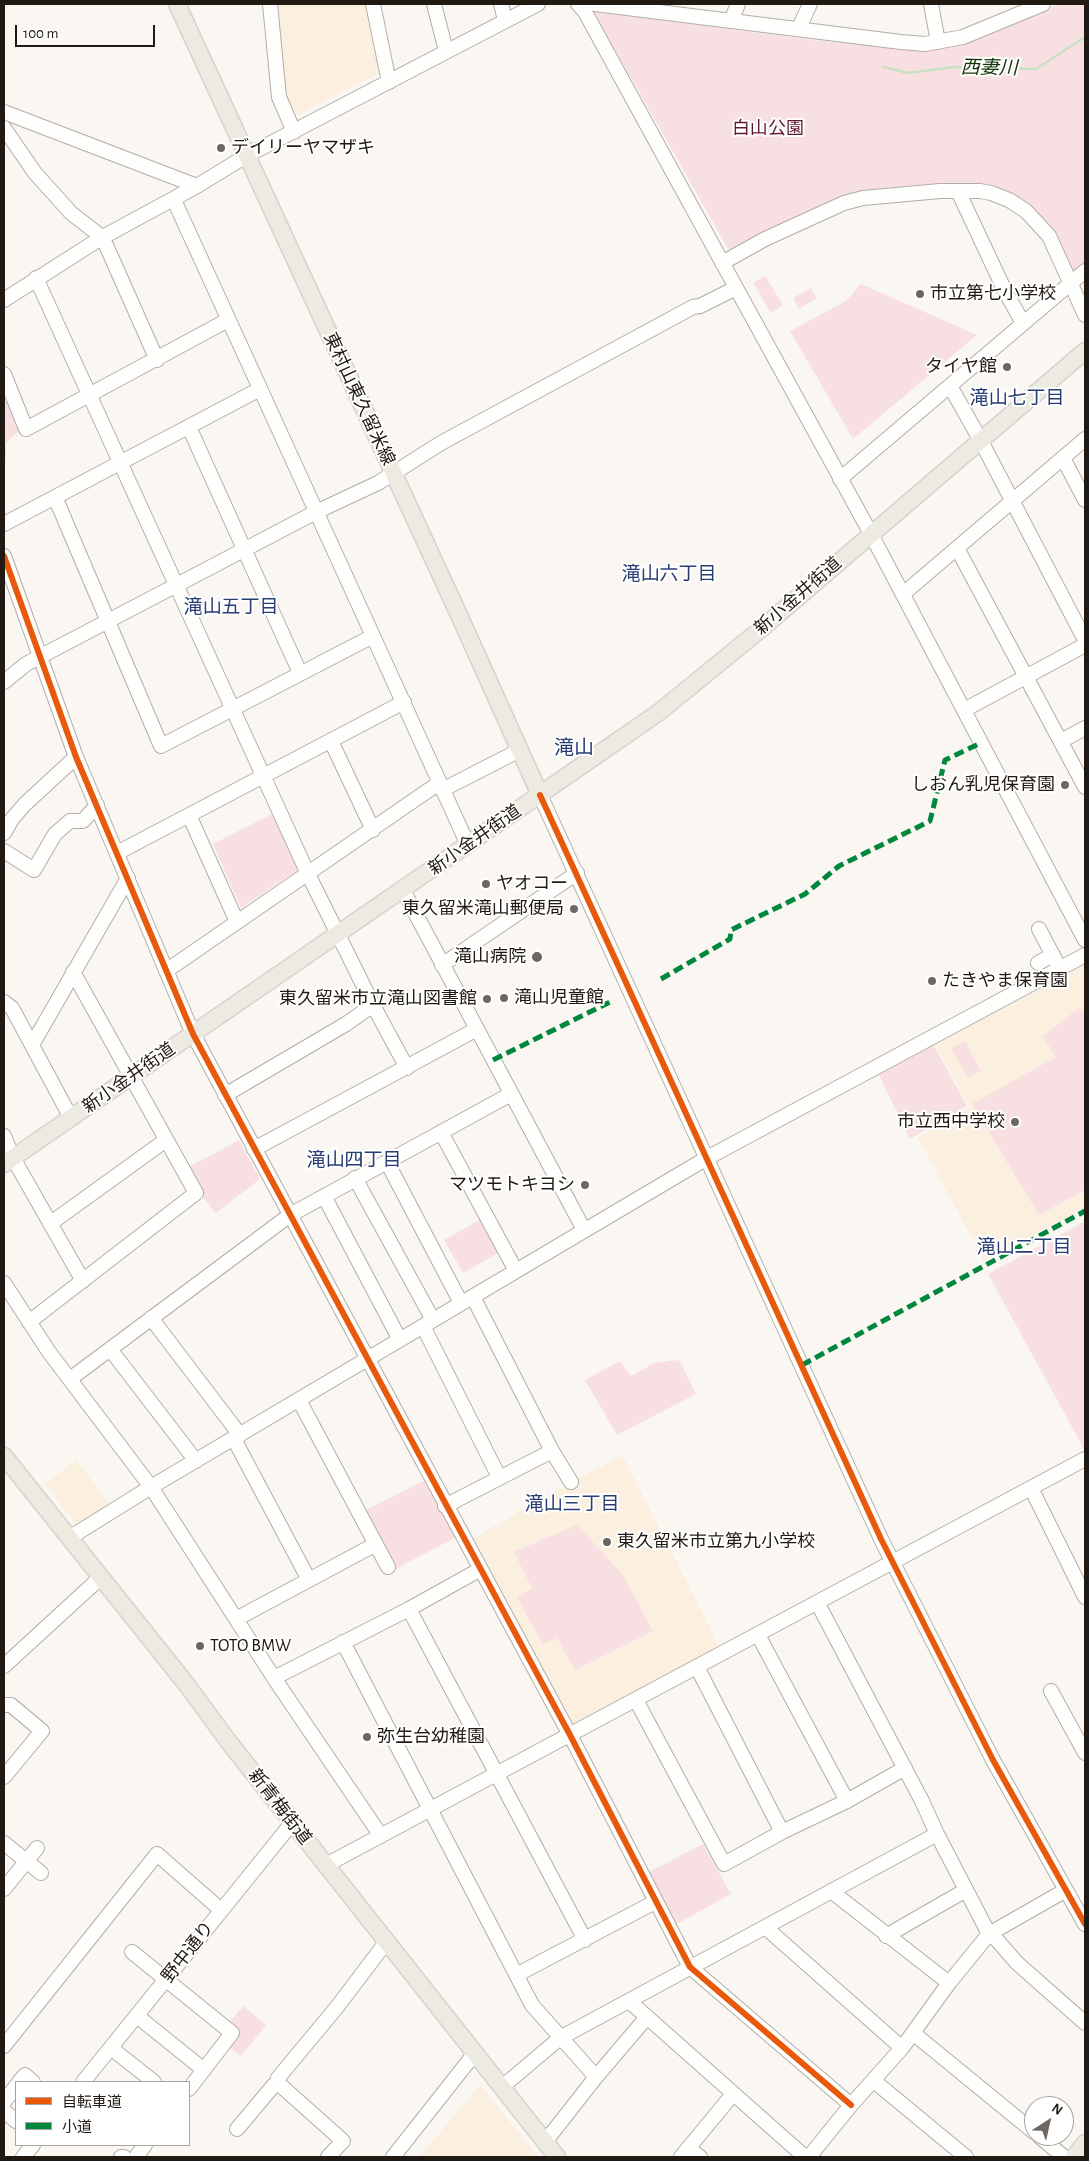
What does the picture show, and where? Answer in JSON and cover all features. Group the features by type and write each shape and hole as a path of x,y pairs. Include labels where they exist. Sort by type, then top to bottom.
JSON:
{"main road":[{"name":"東村山東久留米線","path":"177,4 540,795"},
{"name":"新小金井街道","path":"8,1161 658,713 761,628 1085,351"},
{"name":"新青梅街道","path":"6,1463 69,1538 186,1685 292,1823 557,2157"},
{"path":"1074,2157 1085,2143"}],"street":[{"path":"270,4 279,97 294,132"},
{"path":"373,4 389,82"},
{"path":"434,4 446,52"},
{"path":"501,4 505,20"},
{"path":"4,300 101,238 174,200 246,156 538,4"},
{"path":"578,4 604,46 871,534 1085,940"},
{"path":"595,4 655,8 731,21 925,44 963,38 1043,4"},
{"path":"731,21 738,4"},
{"path":"798,28 810,4"},
{"path":"931,4 938,42"},
{"path":"4,112 197,186"},
{"path":"4,128 35,174 71,213 101,238 158,360"},
{"path":"722,263 764,239 844,203 863,198 940,191 991,193 1009,200 1026,211 1049,236 1085,314"},
{"path":"958,191 1022,324"},
{"path":"174,200 468,845"},
{"path":"840,479 1085,270"},
{"path":"36,278 308,874 337,935 407,1068"},
{"path":"4,682 26,664 39,657 316,512 393,474 441,443 693,308 712,301 736,288"},
{"path":"4,374 26,429 158,360 228,320"},
{"path":"950,386 1013,501 1085,640"},
{"path":"4,524 260,389"},
{"path":"189,427 246,549 300,673"},
{"path":"903,594 1085,439"},
{"path":"1063,458 1085,500"},
{"path":"55,497 110,621 161,746 373,636"},
{"path":"958,548 1085,787"},
{"path":"4,556 76,757 193,1034 479,1570 570,1735 655,1902 690,1966 851,2105"},
{"path":"964,710 1085,645"},
{"path":"117,853 404,702"},
{"path":"1061,741 1085,728"},
{"path":"330,740 373,830"},
{"path":"166,971 373,830 440,787 520,750"},
{"path":"4,833 12,819 25,804 76,757"},
{"path":"540,795 892,1562 993,1760 1085,1924"},
{"path":"4,851 34,870 54,834 70,821 83,820 97,806"},
{"path":"189,815 237,922"},
{"path":"442,964 577,874"},
{"path":"32,1045 128,878"},
{"path":"403,890 584,1230"},
{"path":"1039,928 1060,969"},
{"path":"1038,964 1053,955"},
{"path":"69,1538 151,1487 707,1158 1085,955"},
{"path":"29,1322 196,1193 74,972"},
{"path":"4,1002 12,1008 71,1118"},
{"path":"225,1095 346,1024 373,1005"},
{"path":"254,1149 477,1029"},
{"path":"70,1379 290,1214 511,1094"},
{"path":"442,1132 516,1271"},
{"path":"4,1136 8,1161 51,1223 83,1281"},
{"path":"51,1223 166,1140"},
{"path":"387,1162 571,1482"},
{"path":"355,1178 428,1323 500,1477"},
{"path":"324,1196 400,1340"},
{"path":"4,1283 70,1379 151,1487 274,1678 381,1836"},
{"path":"151,1318 237,1437 309,1580"},
{"path":"110,1349 196,1462"},
{"path":"299,1400 388,1567"},
{"path":"445,1506 552,1451"},
{"path":"326,1865 818,1604 892,1562 1085,1459"},
{"path":"1031,1488 1085,1598"},
{"path":"236,1619 376,1544"},
{"path":"274,1678 409,1609 479,1570"},
{"path":"4,1666 100,1578"},
{"path":"818,1604 905,1768 989,1934 996,1939 1017,1963 1085,2023"},
{"path":"409,1609 585,1940"},
{"path":"758,1635 847,1800"},
{"path":"343,1642 518,1974 532,2005 596,2077"},
{"path":"697,1667 782,1832"},
{"path":"1051,1691 1085,1754"},
{"path":"636,1700 724,1864 905,1768"},
{"path":"4,1705 11,1705 42,1731 4,1777"},
{"name":"野中通り","path":"84,2081 292,1823"},
{"path":"502,2087 560,2038 937,1834"},
{"path":"4,1843 41,1873"},
{"path":"4,1889 37,1848"},
{"path":"4,2046 157,1854 221,1910"},
{"path":"886,1936 966,1890"},
{"path":"809,2157 851,2105 902,2048 949,1983 989,1934 1066,1890"},
{"path":"831,1891 886,1936 949,1983"},
{"path":"518,1974 655,1902"},
{"path":"765,1927 902,2048"},
{"path":"328,2157 343,2141 279,2084 278,2078 337,2007 387,1941"},
{"path":"132,1952 232,2033 190,2088"},
{"path":"629,2001 805,2157"},
{"path":"137,2016 204,2070"},
{"path":"545,2142 596,2077 647,2017"},
{"path":"913,2033 1024,2124"},
{"path":"111,2048 153,2081"},
{"path":"393,2157 475,2053"},
{"path":"20,2081 25,2075 32,2081"},
{"path":"874,2081 966,2157"},
{"path":"237,2129 274,2085 279,2084"},
{"path":"4,2102 15,2087"},
{"path":"700,2157 685,2152 733,2094"},
{"path":"4,2111 15,2120"},
{"path":"22,2157 32,2146"},
{"path":"136,2157 145,2146"},
{"path":"1050,2146 1064,2157"}],"shaded area":[{"path":"276,4 367,4 382,72 297,115 284,93"},
{"name":"市立西中学校","path":"1085,959 1085,1208 984,1261 918,1137 970,1107 934,1042"},
{"name":"東久留米市立第九小学校","path":"623,1456 723,1654 570,1735 470,1540 571,1482"},
{"path":"76,1460 111,1505 76,1524 45,1484"},
{"path":"480,2085 538,2157 419,2157"}],"green space":[{"name":"白山公園","path":"1060,4 1085,4 1085,264 1072,276 1011,193 863,192 731,254 593,11 813,40 913,50 950,46 979,38"},
{"path":"765,276 783,305 771,313 753,283"},
{"path":"861,284 977,335 853,439 790,331 846,301"},
{"path":"811,288 817,298 799,309 793,298"},
{"path":"7,401 19,431 6,443 6,459 4,460 4,402"},
{"path":"272,814 300,868 241,908 213,844"},
{"path":"1079,1008 1085,1012 1085,1190 1039,1215 972,1104 1056,1057 1043,1036"},
{"path":"965,1041 981,1071 968,1078 951,1048"},
{"path":"932,1042 967,1106 910,1139 878,1073"},
{"path":"239,1140 260,1179 216,1213 200,1194 187,1168"},
{"path":"483,1218 502,1251 463,1273 444,1240"},
{"path":"1085,1221 1085,1449 1084,1449 988,1274"},
{"path":"620,1361 631,1376 655,1363 680,1361 696,1394 617,1435 585,1380"},
{"path":"425,1480 456,1537 394,1570 364,1511"},
{"path":"577,1525 623,1575 653,1631 575,1670 557,1638 543,1644 517,1598 532,1588 514,1552"},
{"path":"703,1844 731,1894 673,1926 645,1874"},
{"path":"243,2006 266,2025 241,2056 228,2047 240,2033 228,2024"}],"waterway":[{"name":"西妻川","path":"884,67 908,73 954,67 1036,69 1085,37"}],"marked path":[{"path":"661,979 730,939 731,930 805,894 839,866 930,821 945,760 981,743"},
{"path":"493,1060 614,1000"},
{"path":"802,1365 1085,1211"}],"cycle path":[{"path":"4,556 76,757 193,1034 570,1735 690,1967 851,2105"},
{"path":"540,795 881,1539 993,1760 1085,1924"}],"place":[{"name":"デイリーヤマザキ","path":"221,148"},
{"name":"市立第七小学校","path":"920,294"},
{"name":"タイヤ館","path":"1007,367"},
{"name":"しおん乳児保育園","path":"1065,785"},
{"name":"ヤオコー","path":"486,884"},
{"name":"東久留米滝山郵便局","path":"574,909"},
{"name":"滝山病院","path":"537,957"},
{"name":"たきやま保育園","path":"932,981"},
{"name":"滝山児童館","path":"504,998"},
{"name":"東久留米市立滝山図書館","path":"487,999"},
{"name":"市立西中学校","path":"1015,1122"},
{"name":"マツモトキヨシ","path":"585,1185"},
{"name":"東久留米市立第九小学校","path":"607,1542"},
{"name":"TOTO BMW","path":"200,1646"},
{"name":"弥生台幼稚園","path":"367,1737"}],"district":[{"name":"滝山七丁目","path":"1017,398"},
{"name":"滝山六丁目","path":"669,574"},
{"name":"滝山五丁目","path":"231,607"},
{"name":"滝山","path":"574,748"},
{"name":"滝山四丁目","path":"354,1160"},
{"name":"滝山二丁目","path":"1024,1247"},
{"name":"滝山三丁目","path":"572,1504"}]}
